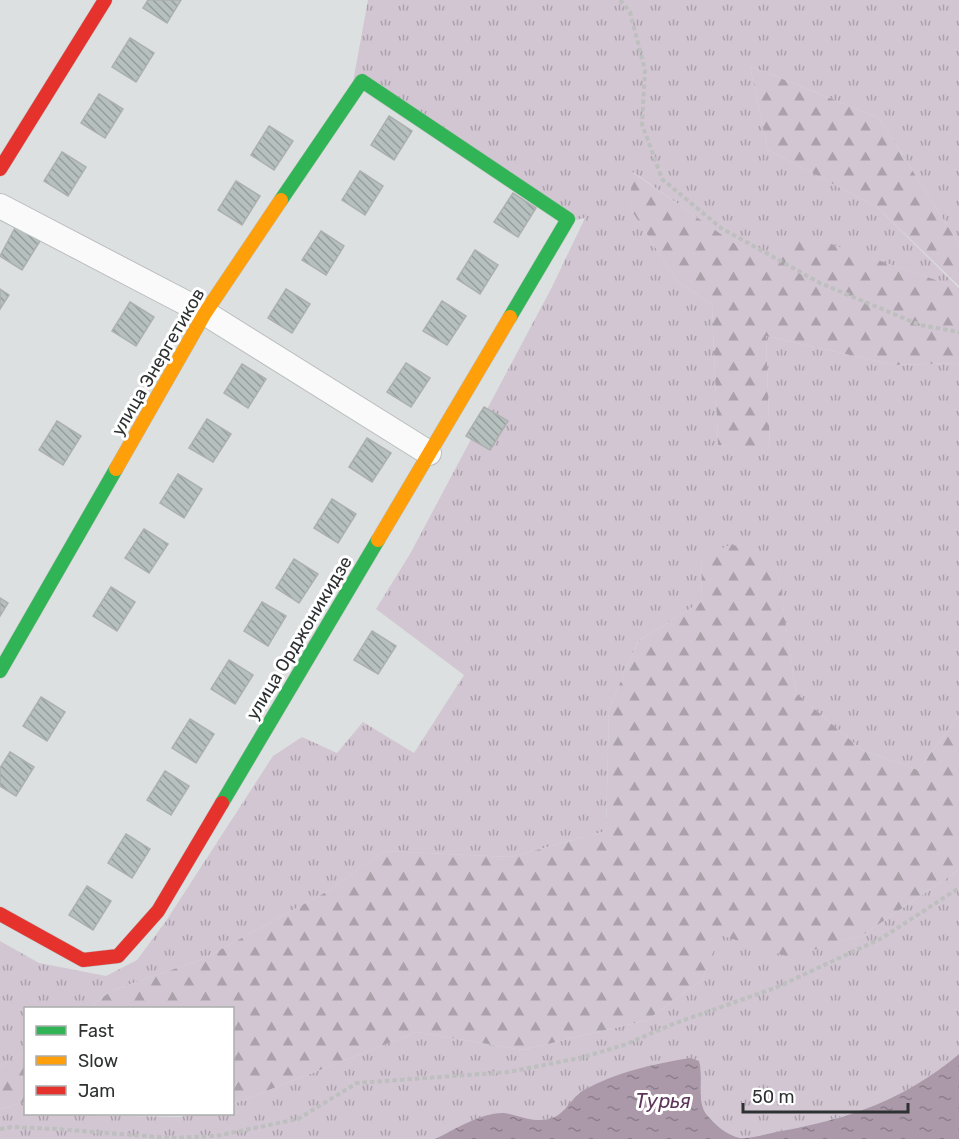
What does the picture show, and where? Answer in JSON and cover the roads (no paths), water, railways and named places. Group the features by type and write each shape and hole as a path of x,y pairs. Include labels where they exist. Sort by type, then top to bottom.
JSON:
{"street":[{"path":"0,169 105,0"},
{"name":"улица Энергетиков","path":"0,671 205,313 362,81 568,219"},
{"path":"0,206 205,313 429,453"},
{"name":"улица Орджоникидзе","path":"0,914 83,960 118,956 158,911 568,219"}],"water":[{"name":"Турья","path":"959,1054 959,1139 435,1139 468,1122 495,1113 537,1120 549,1119 560,1114 579,1093 609,1078 636,1069 690,1058 699,1061 701,1097 707,1115 717,1126 731,1135 740,1138 755,1137 830,1120 876,1105 918,1083"}]}
